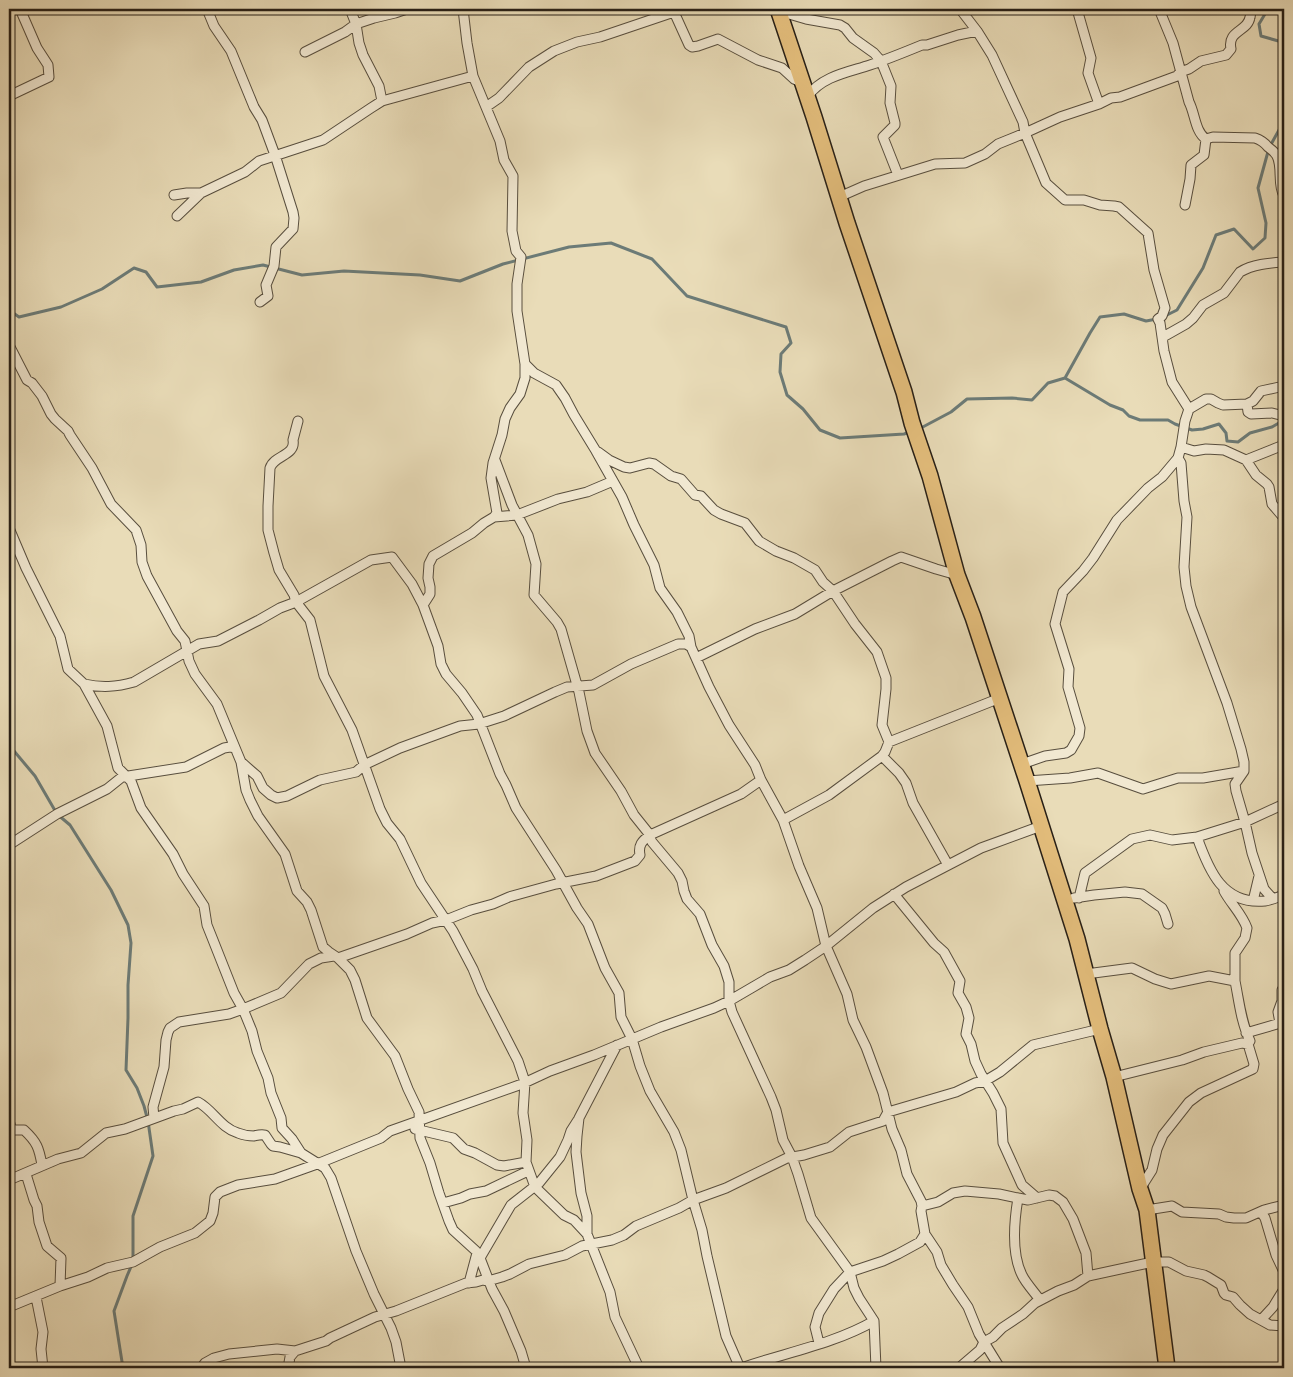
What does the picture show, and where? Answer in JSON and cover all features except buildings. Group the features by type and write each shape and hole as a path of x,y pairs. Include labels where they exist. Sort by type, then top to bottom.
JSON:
{"highway":[{"path":"779,11 904,392 914,431 932,483 957,575 973,617 1041,826 1072,899 1086,974 1114,1077 1140,1189 1147,1210 1167,1368"}],"street":[{"path":"9,96 48,77 48,65 37,48 20,9"},
{"path":"207,9 214,26 231,51 254,107 262,120 290,200 294,218 291,232 276,247 274,266 266,285 268,294 260,302"},
{"path":"350,9 356,24 363,55 379,86 382,102"},
{"path":"305,52 346,32 356,24 407,9"},
{"path":"463,9 473,76 500,142 504,160 513,179 512,231 516,251 521,257 517,284 517,311 525,364 523,385 505,419 493,463 491,478 497,511 494,518"},
{"path":"960,9 992,55 1023,122 1024,133 1046,183 1063,199 1069,201 1084,200 1100,205 1117,206 1148,233 1154,270 1165,308 1162,316 1158,319 1164,351 1172,382 1189,408"},
{"path":"1077,9 1091,58 1088,73 1099,104"},
{"path":"1159,9 1173,43 1199,132 1206,138 1255,138 1261,140 1278,157 1281,191 1284,196"},
{"path":"839,197 864,186 935,164 965,163 985,154 998,144 1060,117 1111,98 1120,97 1176,76 1180,72 1190,69 1201,62 1226,55 1230,52 1230,42 1233,35 1248,23 1250,18 1249,9"},
{"path":"486,107 499,98 529,67 554,51 577,42 600,37 673,10 692,47 718,39 758,60 782,68 805,89 835,76 922,45 977,31"},
{"path":"779,11 806,19 842,26 853,38 869,49 881,61 892,86 890,103 895,123 882,137 898,175"},
{"path":"177,216 201,192 275,155 324,140 382,102 473,76"},
{"path":"1185,205 1191,165 1204,155 1206,138"},
{"path":"174,196 201,192"},
{"path":"1162,337 1186,324 1203,306 1224,293 1240,272 1266,263 1284,262"},
{"path":"9,345 27,380 32,383 42,396 55,419 68,431 92,468 111,504 136,530 141,545 142,562 147,576 177,631 185,641 186,653 195,674 218,704 241,762 246,790 250,800 258,816 285,854 297,891 312,910 323,946 350,970 354,976 367,1018 395,1056 421,1120 434,1133 453,1138 464,1149 497,1165 504,1166 526,1162"},
{"path":"525,364 534,372 556,385 614,481 654,565 660,588 677,612 689,636 691,647 709,687 729,725 756,764 761,780 783,820 817,908 826,946 847,994 853,1020 866,1047 892,1129 902,1150 907,1174 922,1206 921,1211 925,1234 937,1252 941,1265 952,1285 968,1307 977,1330 1000,1368"},
{"path":"1022,764 1044,756 1066,753 1073,746 1080,731 1068,688 1069,669 1055,624 1063,592 1093,558 1117,520 1178,458 1183,427 1189,408 1206,399 1212,399 1223,405 1246,404 1253,401 1261,391 1284,386"},
{"path":"1246,404 1248,412 1251,414 1272,413 1284,416"},
{"path":"298,421 293,447 271,464 268,530 279,570 294,595 296,602 310,620 324,676 352,730 380,809 387,823 400,838 421,883 446,920 468,958 482,991 513,1048 525,1082 523,1113 526,1162 535,1187 564,1215 574,1220 587,1234 610,1292 614,1317 639,1368"},
{"path":"1246,460 1281,446 1284,447"},
{"path":"1181,447 1194,451 1206,449 1224,450 1246,460 1256,475 1269,487 1272,504 1284,518"},
{"path":"596,451 624,467 630,468 652,463 671,476 681,479 695,495 702,496 714,510 745,523 759,541 812,568 833,591 878,656 886,678 882,725 889,742"},
{"path":"1178,458 1182,463 1184,501 1188,517 1184,567 1188,595 1233,721 1244,762 1244,771 1235,784 1235,788 1259,876 1264,889 1274,899"},
{"path":"495,460 517,515 528,534 536,564 534,595 560,626 577,686 587,731 595,753 618,786 637,819 650,835 652,842 678,873 687,899 700,914 712,945 724,966 729,982 730,1001 736,1023 771,1096 783,1140 792,1157 811,1218 850,1272 854,1288 874,1321 876,1368"},
{"path":"423,604 430,594 429,564 433,556 472,533 484,523 494,518 517,515 558,499 587,492 614,481"},
{"path":"9,528 26,568 60,636 68,669 84,684 107,726 118,768 134,788 141,808 173,854 183,874 202,903 212,940 234,993 243,1009 268,1078 271,1093 281,1118 282,1128 292,1139 301,1154"},
{"path":"1284,538 1284,553"},
{"path":"84,684 100,687 134,682 199,644 218,641 280,608 296,602 372,560 392,557 412,584 423,604 438,646 443,669 477,714 479,724 516,808 591,929 605,968 619,993 621,1017 632,1039 650,1091 674,1132 681,1150 702,1230 726,1336 743,1368 860,1329 874,1321"},
{"path":"696,658 755,629 795,614 833,591 901,557 936,570 957,575"},
{"path":"241,762 256,776 263,788 271,795 277,798 288,796 320,780 356,772 364,765 400,748 449,730 460,726 479,724 504,716 567,687 593,684 631,664 678,644 686,644 691,647"},
{"path":"783,820 829,795 882,756 889,742 1000,698"},
{"path":"9,845 57,814 97,795 122,777 186,767 224,748 234,748"},
{"path":"882,756 906,783 913,803 948,865"},
{"path":"1027,782 1098,773 1143,789 1178,778 1203,778 1244,771"},
{"path":"154,1118 153,1107 164,1067 168,1032 170,1028 179,1022 229,1014 282,993 315,960 336,957 407,934 432,923 446,920 509,897 562,883 590,878 635,862 640,856 639,849 642,842 650,835 740,794 761,780"},
{"path":"1072,899 1085,873 1132,839 1150,835 1172,840 1197,837 1245,822 1284,804"},
{"path":"9,1307 115,1265 133,1262 160,1247 195,1233 210,1221 213,1214 215,1197 220,1192 252,1182 275,1179 317,1164 381,1138 390,1131 525,1082 730,1001 770,977 789,970 826,946 894,894 981,848 1041,826"},
{"path":"1140,1189 1152,1170 1157,1149 1163,1135 1189,1102 1201,1092 1253,1069 1254,1064 1235,981 1235,953 1243,942 1247,928 1204,859 1197,837"},
{"path":"1253,901 1259,876"},
{"path":"1221,886 1235,896 1253,901 1265,901 1284,895"},
{"path":"1072,899 1125,892 1142,894 1162,908 1168,924"},
{"path":"894,894 944,952 960,982 958,993 963,1001 968,1018 966,1034 971,1044 975,1061 1001,1109 1003,1143 1018,1178 1025,1189 1038,1198"},
{"path":"315,960 323,946"},
{"path":"1086,974 1132,968 1171,984 1209,976 1235,981"},
{"path":"1246,1033 1282,1022 1278,1012 1284,987"},
{"path":"201,1368 209,1360 229,1354 278,1349 295,1351 326,1341 366,1321 466,1283 488,1281 510,1274 529,1264 564,1255 582,1246 612,1240 624,1235 636,1226 693,1200 726,1188 787,1158 810,1154 830,1147 849,1132 883,1121 888,1112 956,1092 985,1081 1000,1072 1033,1045 1100,1030"},
{"path":"1114,1077 1182,1060 1204,1052 1242,1043 1248,1044"},
{"path":"469,1283 479,1256 511,1205 535,1187 560,1157 571,1131 617,1046"},
{"path":"9,1180 58,1159 81,1153 106,1133 125,1129 198,1102 231,1130 252,1136 265,1135 272,1146 301,1154 324,1168 331,1178 356,1251 396,1342 402,1368"},
{"path":"579,1118 576,1152 581,1193 587,1216 587,1234"},
{"path":"9,1120 12,1130 24,1130 36,1143 42,1165"},
{"path":"421,1120 421,1143 430,1162 453,1230 479,1256 488,1281 504,1311 521,1351 526,1368"},
{"path":"443,1203 486,1191 528,1171"},
{"path":"26,1174 37,1206 39,1222 47,1246 61,1258 60,1286"},
{"path":"922,1206 938,1202 953,1193 965,1191 999,1194 1028,1200 1044,1196 1055,1196 1063,1202 1073,1219 1086,1253 1088,1276"},
{"path":"1018,1198 1015,1244 1017,1258 1021,1274 1040,1300"},
{"path":"1147,1210 1172,1206 1182,1212 1219,1214 1226,1218 1246,1218 1269,1208 1284,1205"},
{"path":"1261,1212 1265,1218 1276,1255 1284,1272"},
{"path":"819,1343 815,1327 819,1313 834,1289 850,1272 898,1254 920,1242 925,1234"},
{"path":"959,1368 980,1350 984,1342 1040,1300 1058,1290 1074,1285 1088,1276 1153,1262 1169,1262 1186,1271 1204,1275 1221,1285 1226,1295 1233,1297 1250,1314 1270,1325 1284,1326"},
{"path":"1261,1320 1273,1308 1284,1288"},
{"path":"36,1297 43,1332 41,1349 43,1368"},
{"path":"288,1368 290,1357 295,1351"}],"waterway":[{"path":"1268,9 1259,24 1261,36 1282,42 1284,48"},
{"path":"1165,316 1177,310 1203,268 1216,235 1234,229 1253,249 1265,238 1266,223 1258,188 1269,148 1284,121"},
{"path":"9,310 19,317 61,307 102,289 134,268 146,272 157,287 201,282 234,270 263,265 302,275 344,271 420,275 460,281 503,264 569,247 611,243 652,259 687,296 786,327 791,343 781,354 780,372 787,395 803,409 820,430 840,438 910,432"},
{"path":"919,429 951,412 967,399 1012,398 1032,400 1048,383 1065,378 1100,317 1124,314 1146,321 1157,319"},
{"path":"1065,378 1110,405 1123,410 1129,416 1140,420 1168,420 1192,430 1219,424 1226,433 1227,441 1238,442 1250,433 1272,427 1284,420"},
{"path":"9,745 35,776 57,814 70,825 111,890 128,925 131,943 126,1070 137,1088 144,1106 153,1156 133,1216 133,1262 114,1311 123,1368"}]}
